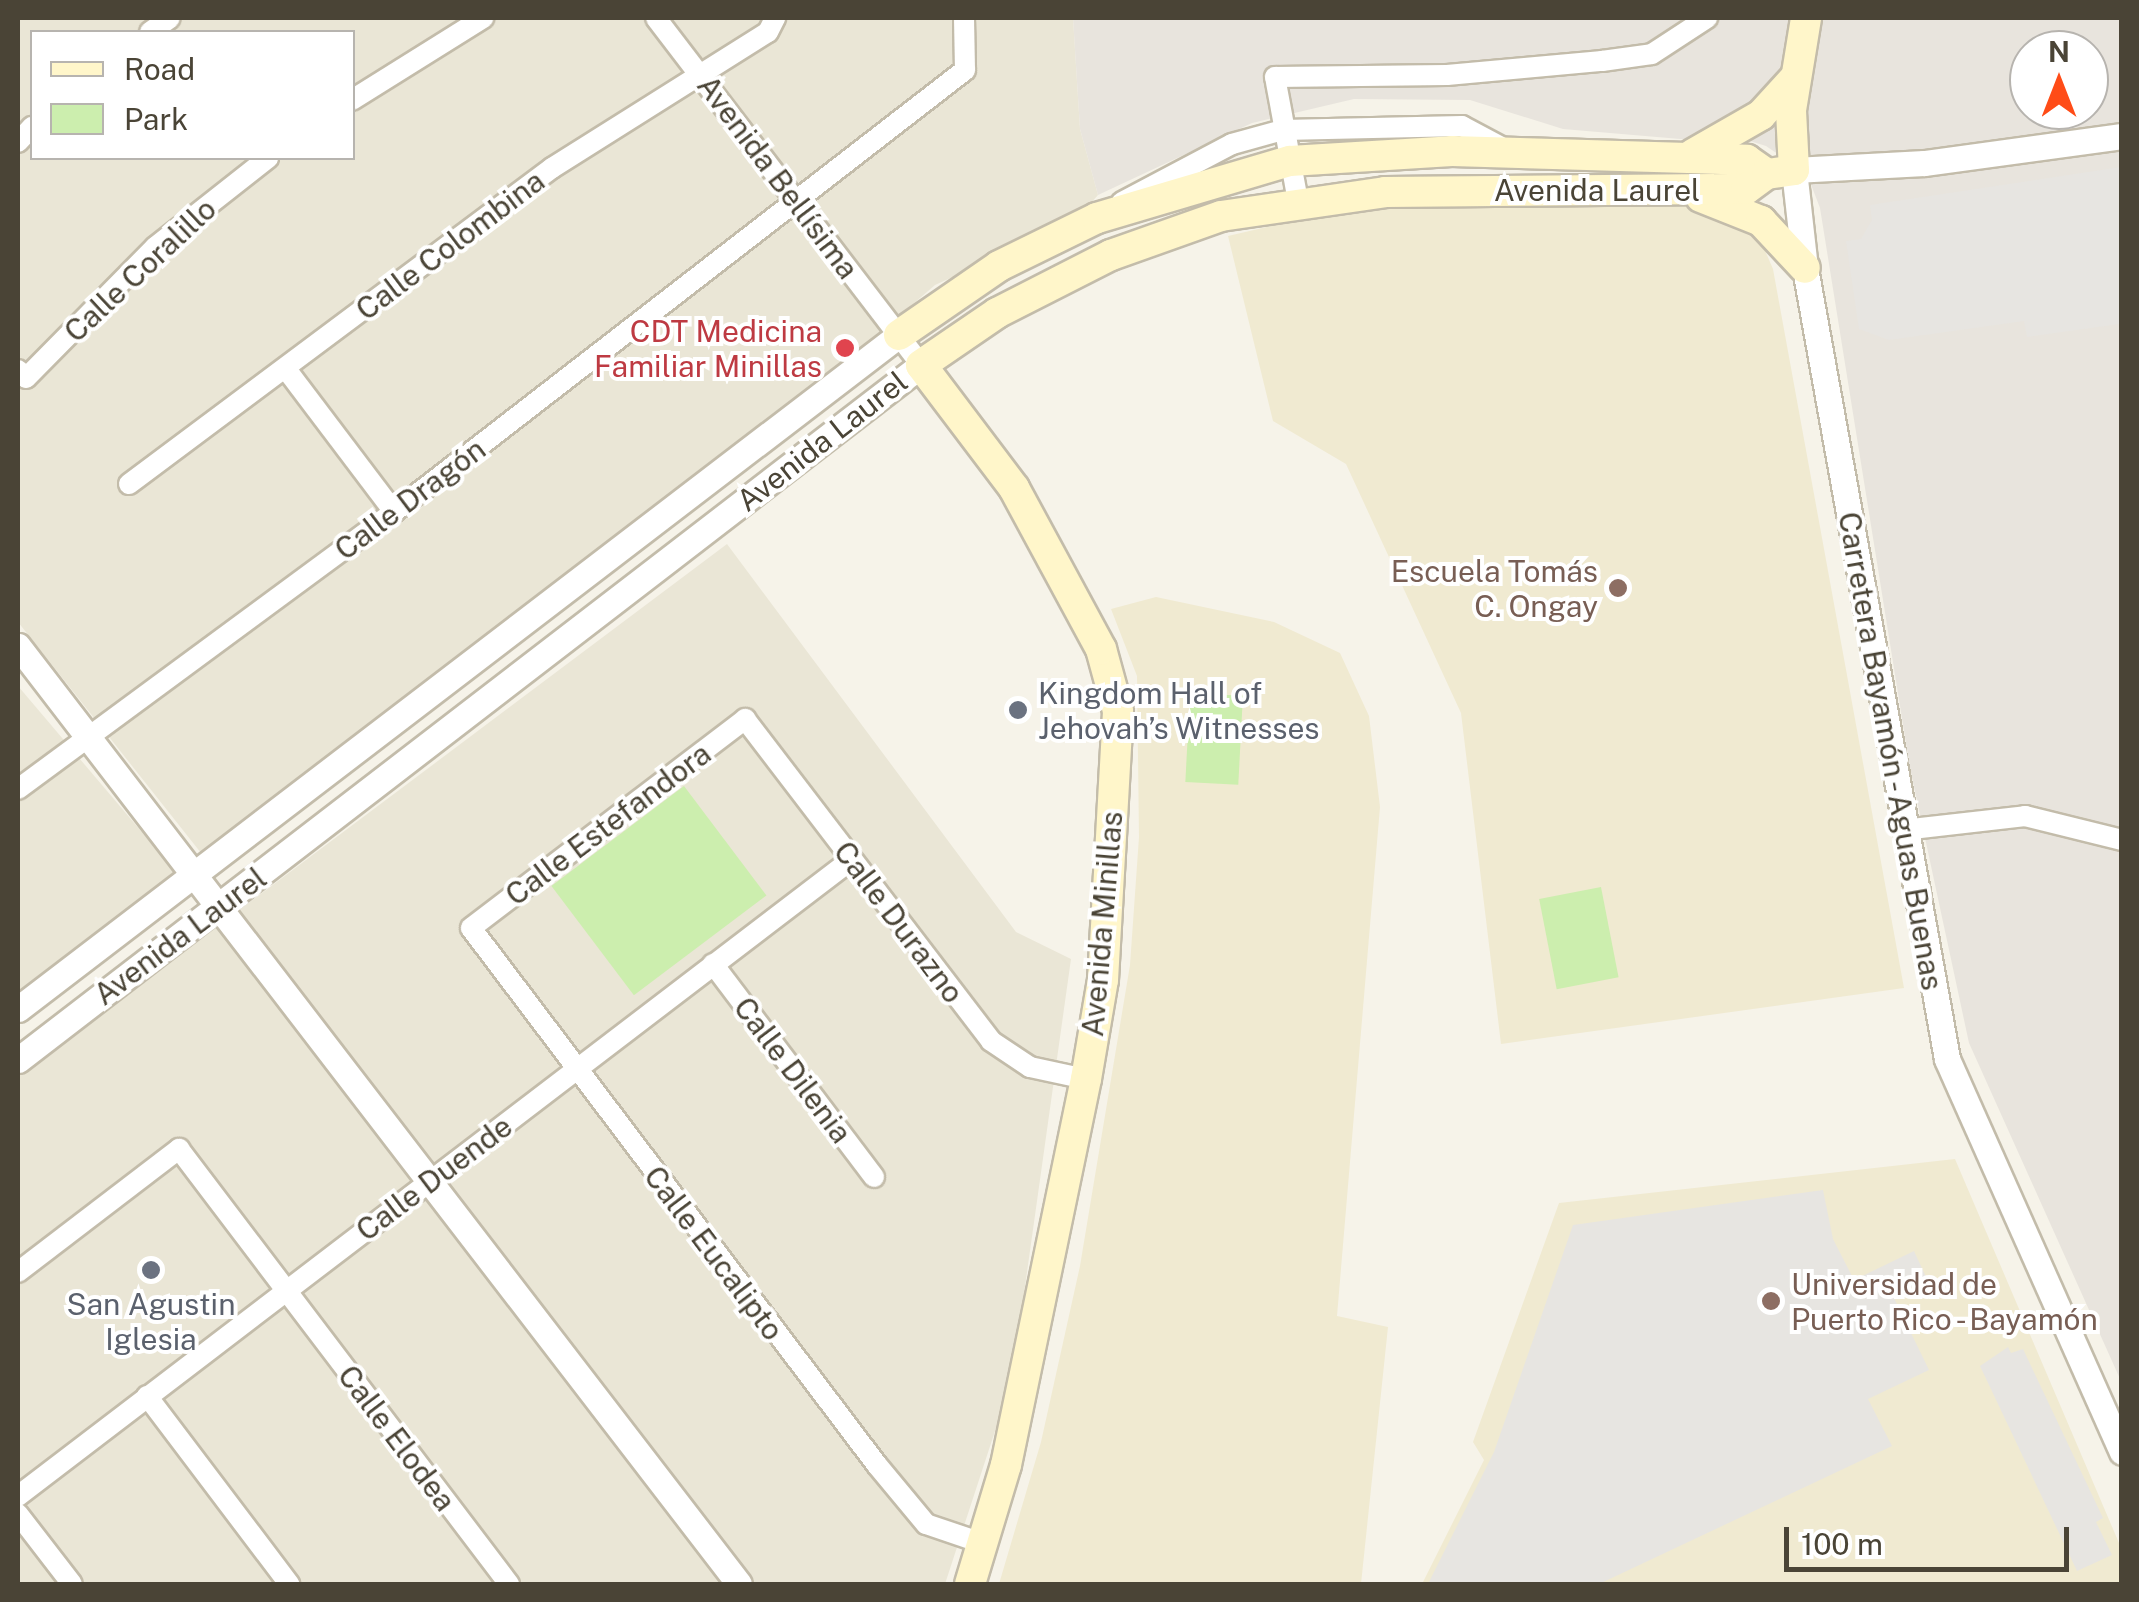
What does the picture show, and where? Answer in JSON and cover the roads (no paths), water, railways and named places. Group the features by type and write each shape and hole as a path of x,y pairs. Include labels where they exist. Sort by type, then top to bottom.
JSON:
{"main road":[{"name":"Carretera Bayamón - Aguas Buenas","path":"1780,172 1806,18"},
{"path":"1682,158 1762,116 1793,80"},
{"name":"Avenida Laurel","path":"900,336 999,266 1097,218 1290,161 1396,152 1682,158 1747,160 1780,172"},
{"name":"Avenida Laurel","path":"921,365 997,313 1111,254 1221,216 1298,201 1385,192 1746,190 1780,172"},
{"path":"1674,190 1761,221 1804,268"},
{"name":"Avenida Minillas","path":"921,365 1014,488 1101,649 1118,711 1102,980 1086,1079 984,1544 970,1584"}],"street":[{"path":"355,98 483,18"},
{"name":"Avenida Bellísima","path":"656,18 921,365"},
{"name":"Calle Colombina","path":"130,484 552,168 768,32 776,18"},
{"name":"Calle Dragón","path":"18,790 394,512 965,70 964,18"},
{"path":"1298,201 1275,77 1447,75 1602,62 1652,54 1707,18"},
{"path":"1097,218 1161,177 1232,144 1283,130 1462,126 1516,155"},
{"name":"Avenida Laurel","path":"1780,172 1924,163 2122,136"},
{"name":"Calle Coralillo","path":"18,370 26,378 156,246 265,160"},
{"name":"Carretera Bayamón - Aguas Buenas","path":"1780,172 1804,268 1947,1059 2122,1452"},
{"name":"Avenida Laurel","path":"18,1010 900,336"},
{"name":"Avenida Laurel","path":"18,1060 921,365"},
{"path":"286,369 394,512"},
{"path":"18,646 739,1584"},
{"name":"Calle Durazno","path":"745,719 990,1041 1030,1066 1086,1079"},
{"name":"Calle Estefandora","path":"470,928 745,719"},
{"path":"1903,830 2025,816 2122,840"},
{"name":"Calle Duende","path":"18,1496 852,860"},
{"name":"Calle Eucalipto","path":"470,928 574,1071 926,1524 984,1544"},
{"name":"Calle Dilenia","path":"713,964 874,1177"},
{"name":"Calle Elodea","path":"18,1272 179,1150 509,1584"},
{"path":"147,1396 290,1584"},
{"path":"18,1514 72,1584"}],"place":[{"name":"CDT Medicina Familiar Minillas","path":"845,348"},
{"name":"Escuela Tomás C. Ongay","path":"1618,588"},
{"name":"Kingdom Hall of Jehovah’s Witnesses","path":"1018,710"},
{"name":"San Agustin Iglesia","path":"151,1270"},
{"name":"Universidad de Puerto Rico - Bayamón","path":"1771,1301"}]}
